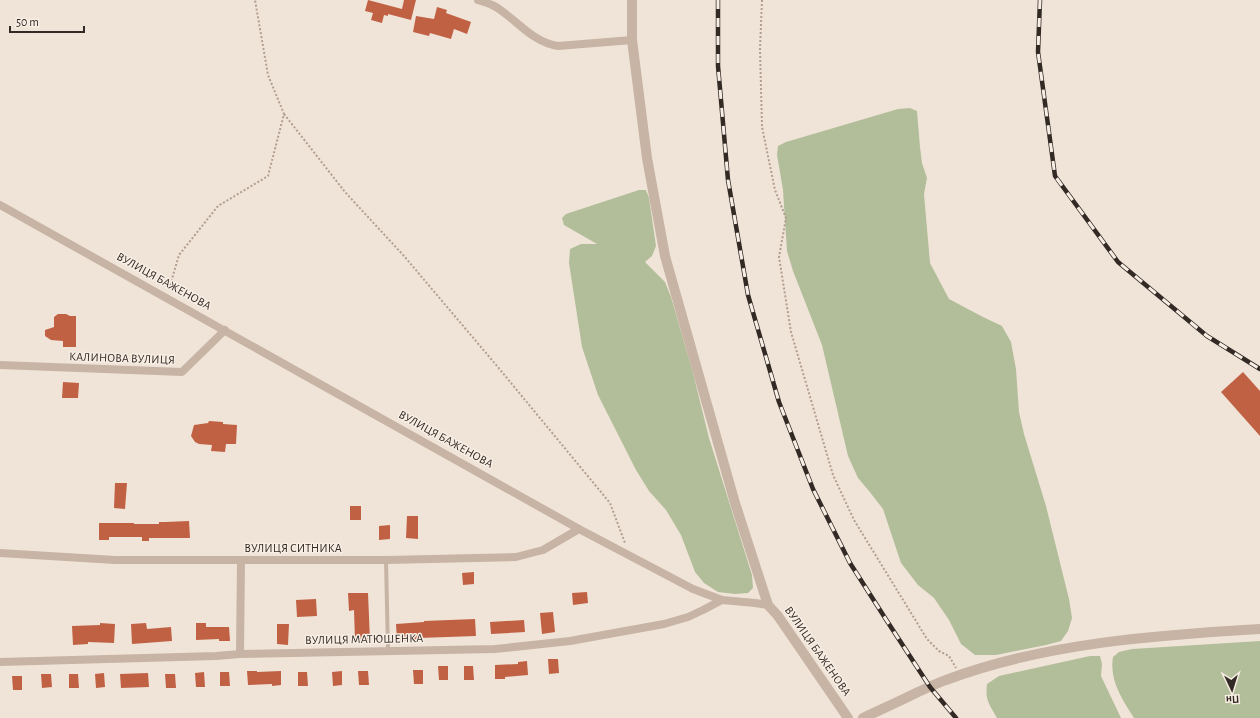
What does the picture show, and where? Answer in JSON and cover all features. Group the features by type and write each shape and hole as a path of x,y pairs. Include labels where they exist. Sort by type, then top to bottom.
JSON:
{"street":[{"path":"478,0 495,7 532,35 548,44 558,46 632,40"},
{"path":"632,0 632,40 647,158 665,256 735,503 768,605"},
{"name":"ВУЛИЦЯ БАЖЕНОВА","path":"0,205 579,529 630,554 693,589 722,600 755,602 768,605 778,616 848,718"},
{"name":"КАЛИНОВА ВУЛИЦЯ","path":"0,365 182,372 225,330"},
{"name":"ВУЛИЦЯ СИТНИКА","path":"0,553 115,560 386,560 516,558 543,550 579,529"},
{"path":"240,654 241,560"},
{"name":"ВУЛИЦЯ МАТЮШЕНКА","path":"0,662 240,654 495,648 570,640 664,624 698,613 722,600"},
{"path":"863,718 945,680 1008,661 1085,645 1175,635 1260,629"}],"lane":[{"path":"386,560 388,651"}],"path":[{"path":"255,0 268,75 284,114 344,192 404,256 610,503 630,554"},
{"path":"762,0 760,49 762,128 775,190 786,218 779,257 792,332 833,475 854,520 926,639 939,652 949,656 960,675"},
{"path":"166,297 180,255 218,206 268,176 284,114"}],"green space":[{"path":"910,108 917,111 922,163 927,178 924,194 930,263 949,299 1002,326 1011,342 1016,369 1019,412 1024,434 1046,506 1069,599 1072,618 1068,631 1061,641 996,655 975,655 961,644 949,620 934,598 918,585 901,563 883,509 858,478 848,456 822,345 793,271 787,251 783,190 777,155 778,146 786,142 898,109"},
{"path":"639,190 646,190 649,198 656,246 652,256 645,262 665,282 671,297 692,369 709,438 752,575 753,588 748,593 735,594 718,592 704,583 695,572 681,535 666,510 649,491 636,470 598,395 582,347 569,263 570,249 581,244 597,244 564,225 562,218 566,214"},
{"path":"1260,641 1260,718 1134,718 1121,696 1113,674 1113,657 1119,652 1132,649"},
{"path":"1090,656 1100,656 1102,664 1101,676 1121,718 997,718 988,702 987,684 999,676"}],"building":[{"path":"368,0 402,9 404,0 416,0 411,20 388,14 388,16 384,15 382,23 371,20 373,13 365,11"},
{"path":"437,7 447,10 446,13 471,22 467,34 454,29 451,39 430,33 429,36 413,32 416,16 434,19"},
{"path":"58,314 76,316 76,347 63,347 63,341 51,340 45,336 45,330 54,327 54,317"},
{"path":"1243,372 1260,391 1260,436 1221,392"},
{"path":"63,382 79,383 78,398 62,398"},
{"path":"209,421 237,425 236,444 226,444 225,452 211,451 212,445 199,444 195,442 191,436 194,425 208,423"},
{"path":"115,483 127,483 125,509 114,508"},
{"path":"350,506 361,506 361,520 350,520"},
{"path":"407,516 418,516 418,539 406,538"},
{"path":"189,521 190,538 149,538 149,541 142,541 142,537 109,537 109,540 99,540 99,523 159,524 159,522"},
{"path":"390,525 390,539 379,540 379,526"},
{"path":"474,572 474,584 463,585 462,573"},
{"path":"587,592 588,603 573,605 572,593"},
{"path":"348,593 368,593 370,640 355,641 354,610 349,611"},
{"path":"316,599 317,616 297,617 296,600"},
{"path":"553,612 555,632 542,634 540,613"},
{"path":"475,619 476,636 419,638 419,640 397,641 396,624 424,621"},
{"path":"524,620 525,632 491,634 490,622"},
{"path":"100,623 115,624 114,643 88,642 88,644 73,645 72,626 100,625"},
{"path":"146,623 147,629 171,627 172,641 132,644 131,624"},
{"path":"196,623 206,623 206,627 229,627 230,641 219,641 219,639 196,640"},
{"path":"277,624 289,624 288,645 277,644"},
{"path":"548,659 558,659 559,673 549,674"},
{"path":"527,661 528,675 505,677 505,679 495,679 495,665 518,664 518,662"},
{"path":"438,666 448,666 448,680 439,680"},
{"path":"464,666 473,666 474,680 464,680"},
{"path":"413,670 423,670 423,684 414,684"},
{"path":"247,671 281,671 281,685 248,685"},
{"path":"342,671 342,685 333,686 332,672"},
{"path":"358,671 368,671 369,685 359,685"},
{"path":"204,672 205,687 196,687 195,673"},
{"path":"220,672 229,672 230,686 220,686"},
{"path":"298,672 307,672 308,686 298,686"},
{"path":"104,673 105,687 96,688 95,674"},
{"path":"148,673 149,687 121,688 120,674"},
{"path":"41,674 51,674 52,687 42,688"},
{"path":"69,674 78,674 79,688 69,688"},
{"path":"165,674 175,674 176,688 166,688"},
{"path":"12,676 22,676 22,690 13,690"}],"railway":[{"path":"718,0 718,66 728,180 748,295 779,402 813,489 850,563 930,687 956,718"},
{"path":"1040,0 1038,52 1055,176 1118,262 1207,336 1260,369"}]}
